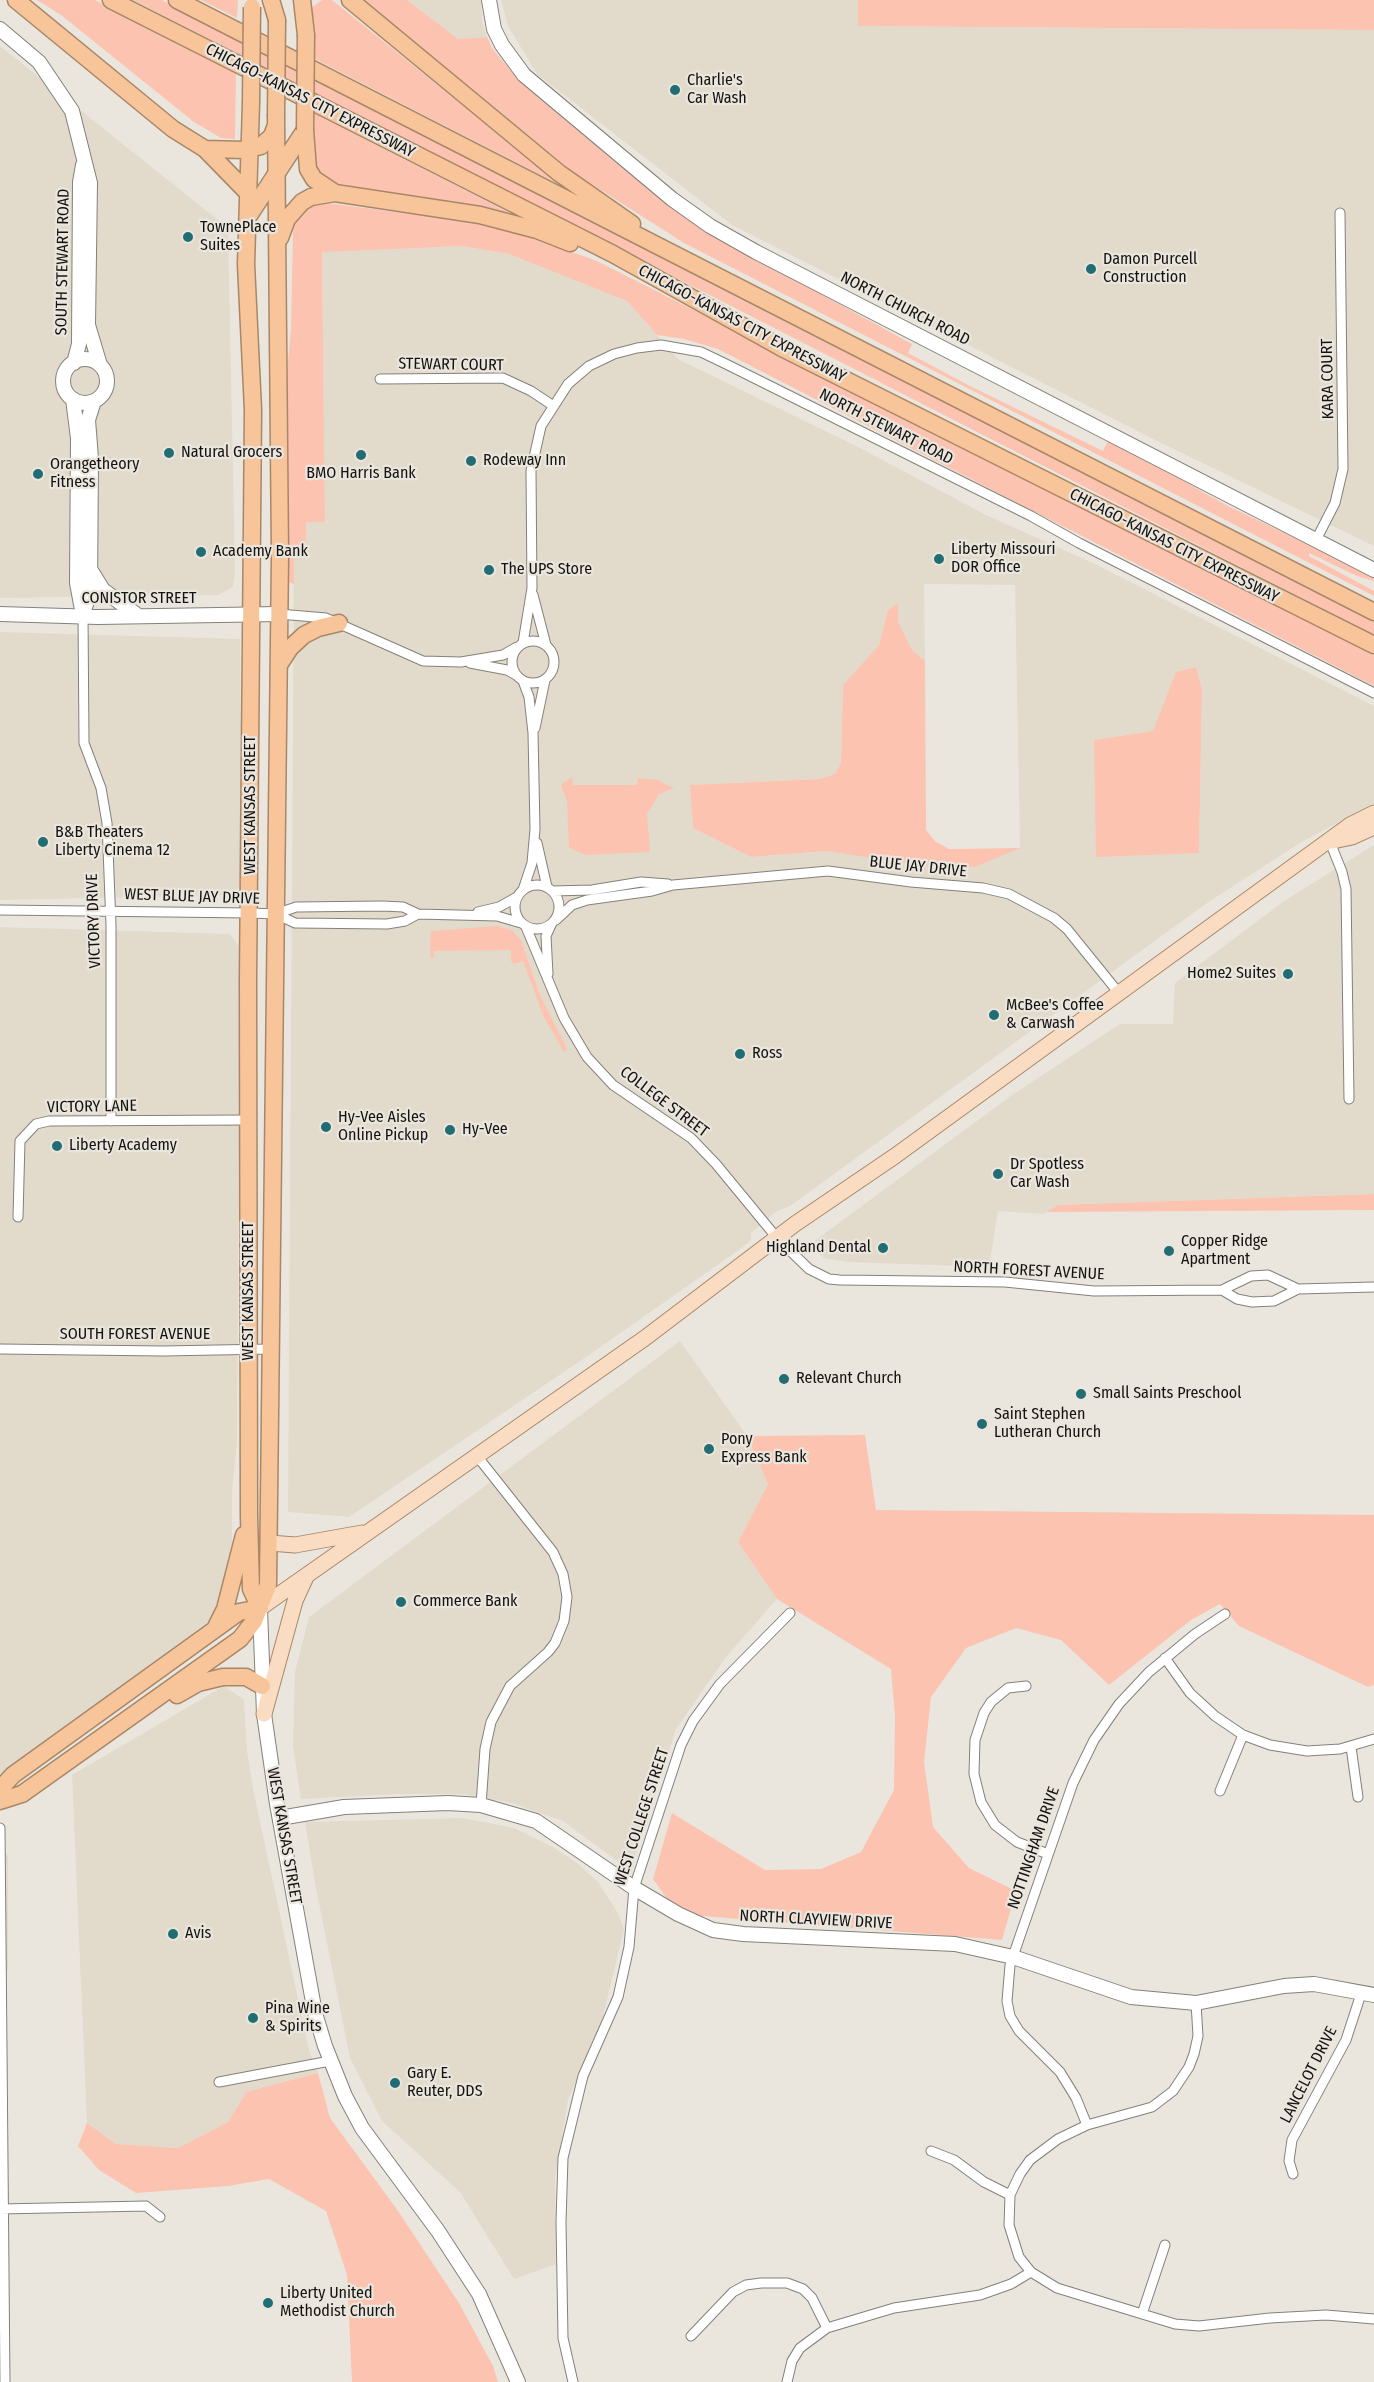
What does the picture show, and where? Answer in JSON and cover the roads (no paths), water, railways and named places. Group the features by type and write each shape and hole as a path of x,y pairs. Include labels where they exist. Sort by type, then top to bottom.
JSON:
{"highway":[{"path":"16,0 173,129 205,149 248,193"},
{"name":"CHICAGO-KANSAS CITY EXPRESSWAY","path":"111,0 613,254 782,348 1374,645"},
{"name":"CHICAGO-KANSAS CITY EXPRESSWAY","path":"177,0 1374,612"},
{"path":"271,0 277,20"},
{"path":"205,149 250,150 267,142 276,120 278,0"},
{"path":"350,0 559,173 622,216 663,249"},
{"path":"304,1 305,130 308,169 319,183 335,193"},
{"name":"WEST KANSAS STREET","path":"252,4 247,218 247,305 253,410 248,1120 249,1516 252,1589 260,1608"},
{"name":"WEST KANSAS STREET","path":"260,1608 268,1585 270,1543 279,665 276,120"},
{"path":"247,218 305,130"},
{"path":"276,250 287,219 294,209 311,197 335,193 480,215 537,230 582,247 613,254"},
{"path":"279,665 290,648 304,635 318,628 339,623"},
{"path":"212,1631 225,1609 249,1516"},
{"path":"0,1789 13,1775 239,1612 260,1608"},
{"path":"0,1801 22,1794 240,1639 251,1627 260,1608"},
{"path":"140,1710 214,1678 246,1677 262,1686"}],"main road":[{"path":"260,1608 645,1338 777,1238 1330,842 1350,825 1374,813"},
{"path":"1330,842 1352,837 1374,827"},
{"path":"270,1543 295,1545 368,1532"},
{"path":"264,1714 295,1601 307,1575"}],"street":[{"name":"NORTH CHURCH ROAD","path":"489,0 494,29 502,45 525,75 672,199 711,226 756,252 1374,570"},
{"name":"SOUTH STEWART ROAD","path":"0,29 39,62 72,111 90,183 88,325 100,365"},
{"name":"SOUTH STEWART ROAD","path":"74,363 79,344 80,183 84,160"},
{"name":"KARA COURT","path":"1316,540 1335,503 1343,469 1340,213"},
{"name":"NORTH STEWART ROAD","path":"520,645 532,588 531,471 541,426 552,405 575,378 589,366 614,354 661,345 701,352 1031,516 1079,543 1374,693"},
{"path":"83,615 90,593 91,458 88,420 94,401 105,391 107,377 100,365 87,360 74,363 65,374 64,381 68,394 80,402 94,401"},
{"name":"STEWART COURT","path":"380,379 503,378 531,391 552,405"},
{"path":"73,399 78,438 77,583 83,615"},
{"path":"90,569 104,590 137,615"},
{"name":"NORTH STEWART ROAD","path":"532,588 546,645"},
{"name":"CONISTOR STREET","path":"0,614 279,614"},
{"path":"279,614 314,616 339,623 423,661 461,662 507,670 534,684 545,680"},
{"name":"VICTORY DRIVE","path":"83,615 84,743 104,805 111,1121"},
{"path":"461,662 503,655 520,645 535,640 546,645 555,661 554,669 545,680 533,733"},
{"path":"520,645 512,664 529,697 533,733 535,828 532,863 515,911 524,925"},
{"path":"276,914 296,907 403,907 418,914 497,916 539,930 553,922 560,905 550,889 535,828"},
{"path":"1330,842 1342,872 1346,899 1348,1099"},
{"name":"BLUE JAY DRIVE","path":"553,922 572,904 587,900 674,885 828,871 911,882 983,888 1009,894 1041,909 1067,929 1118,992"},
{"name":"BLUE JAY DRIVE","path":"550,889 592,890 641,882 674,885"},
{"path":"467,914 499,907 535,885 550,889"},
{"name":"WEST BLUE JAY DRIVE","path":"0,910 276,914"},
{"path":"276,914 295,923 387,924 405,921 418,914"},
{"name":"COLLEGE STREET","path":"548,979 546,936 553,922"},
{"name":"COLLEGE STREET","path":"524,925 564,1018 587,1057 614,1085 691,1138 731,1181 777,1238"},
{"name":"VICTORY LANE","path":"18,1217 20,1141 31,1128 49,1121 248,1120"},
{"name":"NORTH FOREST AVENUE","path":"777,1238 809,1269 829,1279 1005,1282 1094,1291 1222,1290 1251,1276 1268,1275 1298,1289"},
{"name":"NORTH FOREST AVENUE","path":"1222,1290 1237,1299 1252,1302 1274,1301 1298,1289 1374,1287"},
{"name":"SOUTH FOREST AVENUE","path":"0,1348 163,1351 271,1349"},
{"path":"477,1456 553,1552 563,1574 567,1597 564,1621 555,1643 548,1653 510,1686 491,1722 485,1749 481,1805"},
{"name":"WEST KANSAS STREET","path":"260,1608 264,1714 280,1818 315,2013 330,2061 362,2128 438,2231 478,2294 518,2382"},
{"name":"WEST COLLEGE STREET","path":"573,2382 563,2338 561,2222 563,2158 582,2076 618,1997 629,1944 634,1888 681,1745 693,1721 720,1684 790,1613"},
{"name":"NOTTINGHAM DRIVE","path":"1087,2125 1076,2098 1060,2072 1018,2031 1010,2016 1007,1994 1012,1957 1072,1783 1094,1740 1119,1704 1165,1658 1225,1614"},
{"path":"1165,1658 1198,1701 1243,1735 1291,1750 1351,1748 1374,1739"},
{"path":"1026,1686 1008,1688 998,1694 984,1713 975,1740 974,1774 981,1802 995,1824 1017,1842 1048,1854"},
{"path":"1220,1791 1243,1735"},
{"path":"1351,1748 1358,1797"},
{"name":"NORTH CLAYVIEW DRIVE","path":"280,1818 344,1807 448,1803 481,1805 536,1821 634,1888 678,1914 713,1930 743,1934 955,1944 1012,1957 1131,1997 1196,2003 1288,1986 1314,1984 1368,1993"},
{"path":"0,1828 1,2209 5,2382"},
{"name":"LANCELOT DRIVE","path":"1293,2174 1289,2161 1292,2140 1346,2040 1368,1993"},
{"path":"1196,2003 1198,2036 1194,2054 1189,2067 1173,2091 1152,2107 1087,2125 1058,2139 1030,2160 1010,2195 1011,2238 1018,2257 1031,2272 1057,2288 1169,2323 1199,2326 1304,2316 1374,2319"},
{"path":"219,2082 330,2061"},
{"path":"931,2151 954,2160 984,2182 1010,2195"},
{"path":"1,2209 146,2206 160,2217"},
{"path":"1142,2314 1165,2245"},
{"path":"787,2382 792,2361 800,2348 827,2328 894,2308 980,2295 1003,2287 1031,2272"},
{"path":"691,2336 733,2292 746,2285 761,2283 787,2283 802,2289 812,2298 827,2328"}],"place":[{"name":"Charlie's Car Wash","path":"675,90"},
{"name":"TownePlace Suites","path":"188,237"},
{"name":"Damon Purcell Construction","path":"1091,269"},
{"name":"Natural Grocers","path":"169,453"},
{"name":"BMO Harris Bank","path":"361,455"},
{"name":"Rodeway Inn","path":"471,461"},
{"name":"Orangetheory Fitness","path":"38,474"},
{"name":"Academy Bank","path":"201,552"},
{"name":"Liberty Missouri DOR Office","path":"939,559"},
{"name":"The UPS Store","path":"489,570"},
{"name":"B&B Theaters Liberty Cinema 12","path":"43,842"},
{"name":"Home2 Suites","path":"1288,974"},
{"name":"McBee's Coffee & Carwash","path":"994,1015"},
{"name":"Ross","path":"740,1054"},
{"name":"Hy-Vee Aisles Online Pickup","path":"326,1127"},
{"name":"Hy-Vee","path":"450,1130"},
{"name":"Liberty Academy","path":"57,1146"},
{"name":"Dr Spotless Car Wash","path":"998,1174"},
{"name":"Highland Dental","path":"883,1248"},
{"name":"Copper Ridge Apartment","path":"1169,1251"},
{"name":"Relevant Church","path":"784,1379"},
{"name":"Small Saints Preschool","path":"1081,1394"},
{"name":"Saint Stephen Lutheran Church","path":"982,1424"},
{"name":"Pony Express Bank","path":"709,1449"},
{"name":"Commerce Bank","path":"401,1602"},
{"name":"Avis","path":"173,1934"},
{"name":"Pina Wine & Spirits","path":"253,2018"},
{"name":"Gary E. Reuter, DDS","path":"395,2083"},
{"name":"Liberty United Methodist Church","path":"268,2303"}]}
